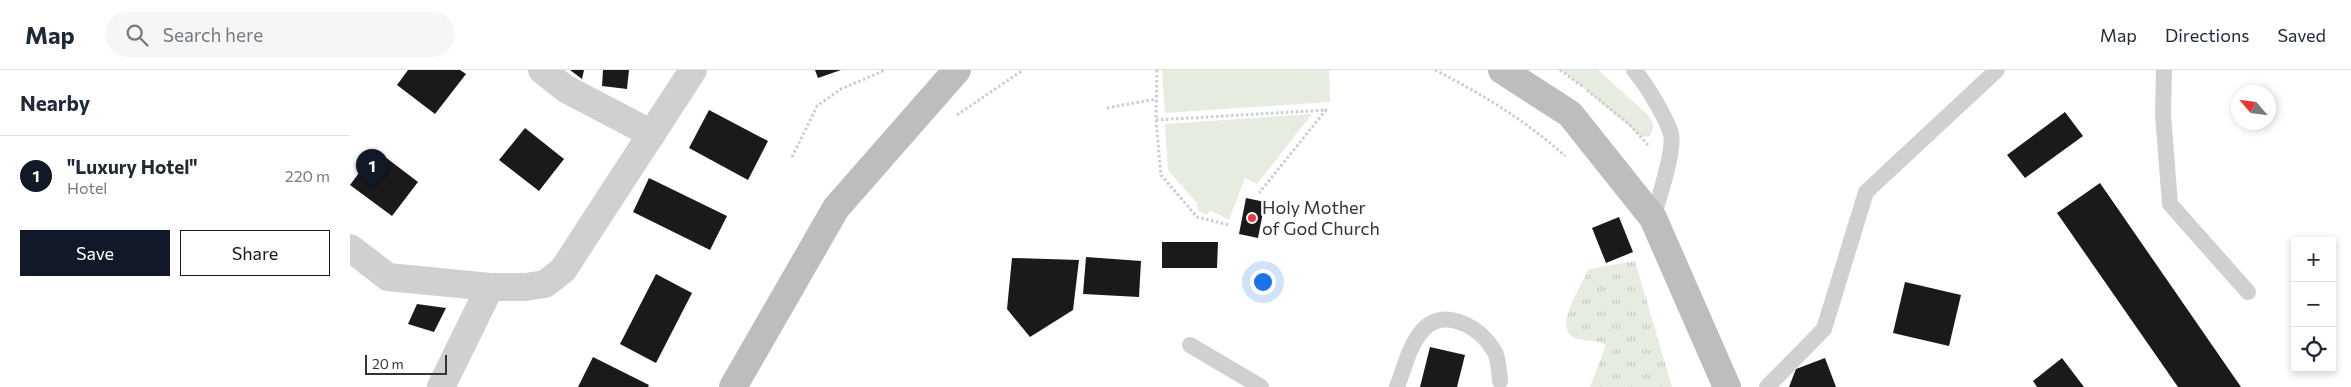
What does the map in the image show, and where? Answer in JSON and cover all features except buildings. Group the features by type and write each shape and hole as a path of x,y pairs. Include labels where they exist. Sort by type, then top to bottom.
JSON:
{"main road":[{"path":"737,386 836,208 956,70"},
{"path":"1502,70 1570,114 1653,218 1728,387"}],"street":[{"path":"542,70 566,89 652,134"},
{"path":"350,273 490,287 525,287 545,284 563,270 693,70"},
{"path":"350,248 388,277"},
{"path":"441,387 490,287"}],"lane":[{"path":"1634,70 1646,83 1671,136 1667,171 1653,218"},
{"path":"1767,387 1824,329 1866,192 1996,70"},
{"path":"2164,70 2163,115 2170,204 2248,292"},
{"path":"1397,387 1412,347 1422,330 1436,322 1450,320 1467,324 1487,341 1496,353 1500,382"},
{"path":"1190,345 1261,387"}],"path":[{"path":"792,157 818,106 841,89 885,70"},
{"path":"952,120 965,108 1023,70"},
{"path":"1157,70 1156,120 1161,175 1197,217 1229,226"},
{"path":"1435,70 1480,93 1525,122 1568,158"},
{"path":"1560,70 1596,96 1635,130 1667,171"},
{"path":"1107,108 1156,99"},
{"path":"1156,120 1326,110 1259,192"}],"green space":[{"path":"1162,70 1329,70 1330,102 1165,113"},
{"path":"1562,70 1598,70 1649,116 1654,126 1650,136 1642,137"},
{"path":"1312,114 1257,184 1245,178 1229,220 1210,210 1207,215 1198,211 1197,203 1168,170 1165,124"},
{"path":"1635,261 1672,387 1590,387 1606,345 1575,338 1569,333 1566,326 1567,316 1575,295 1589,269"}],"place":[{"name":"\"Luxury Hotel\"","path":"372,190"},
{"name":"Holy Mother of God Church","path":"1252,218"}]}
